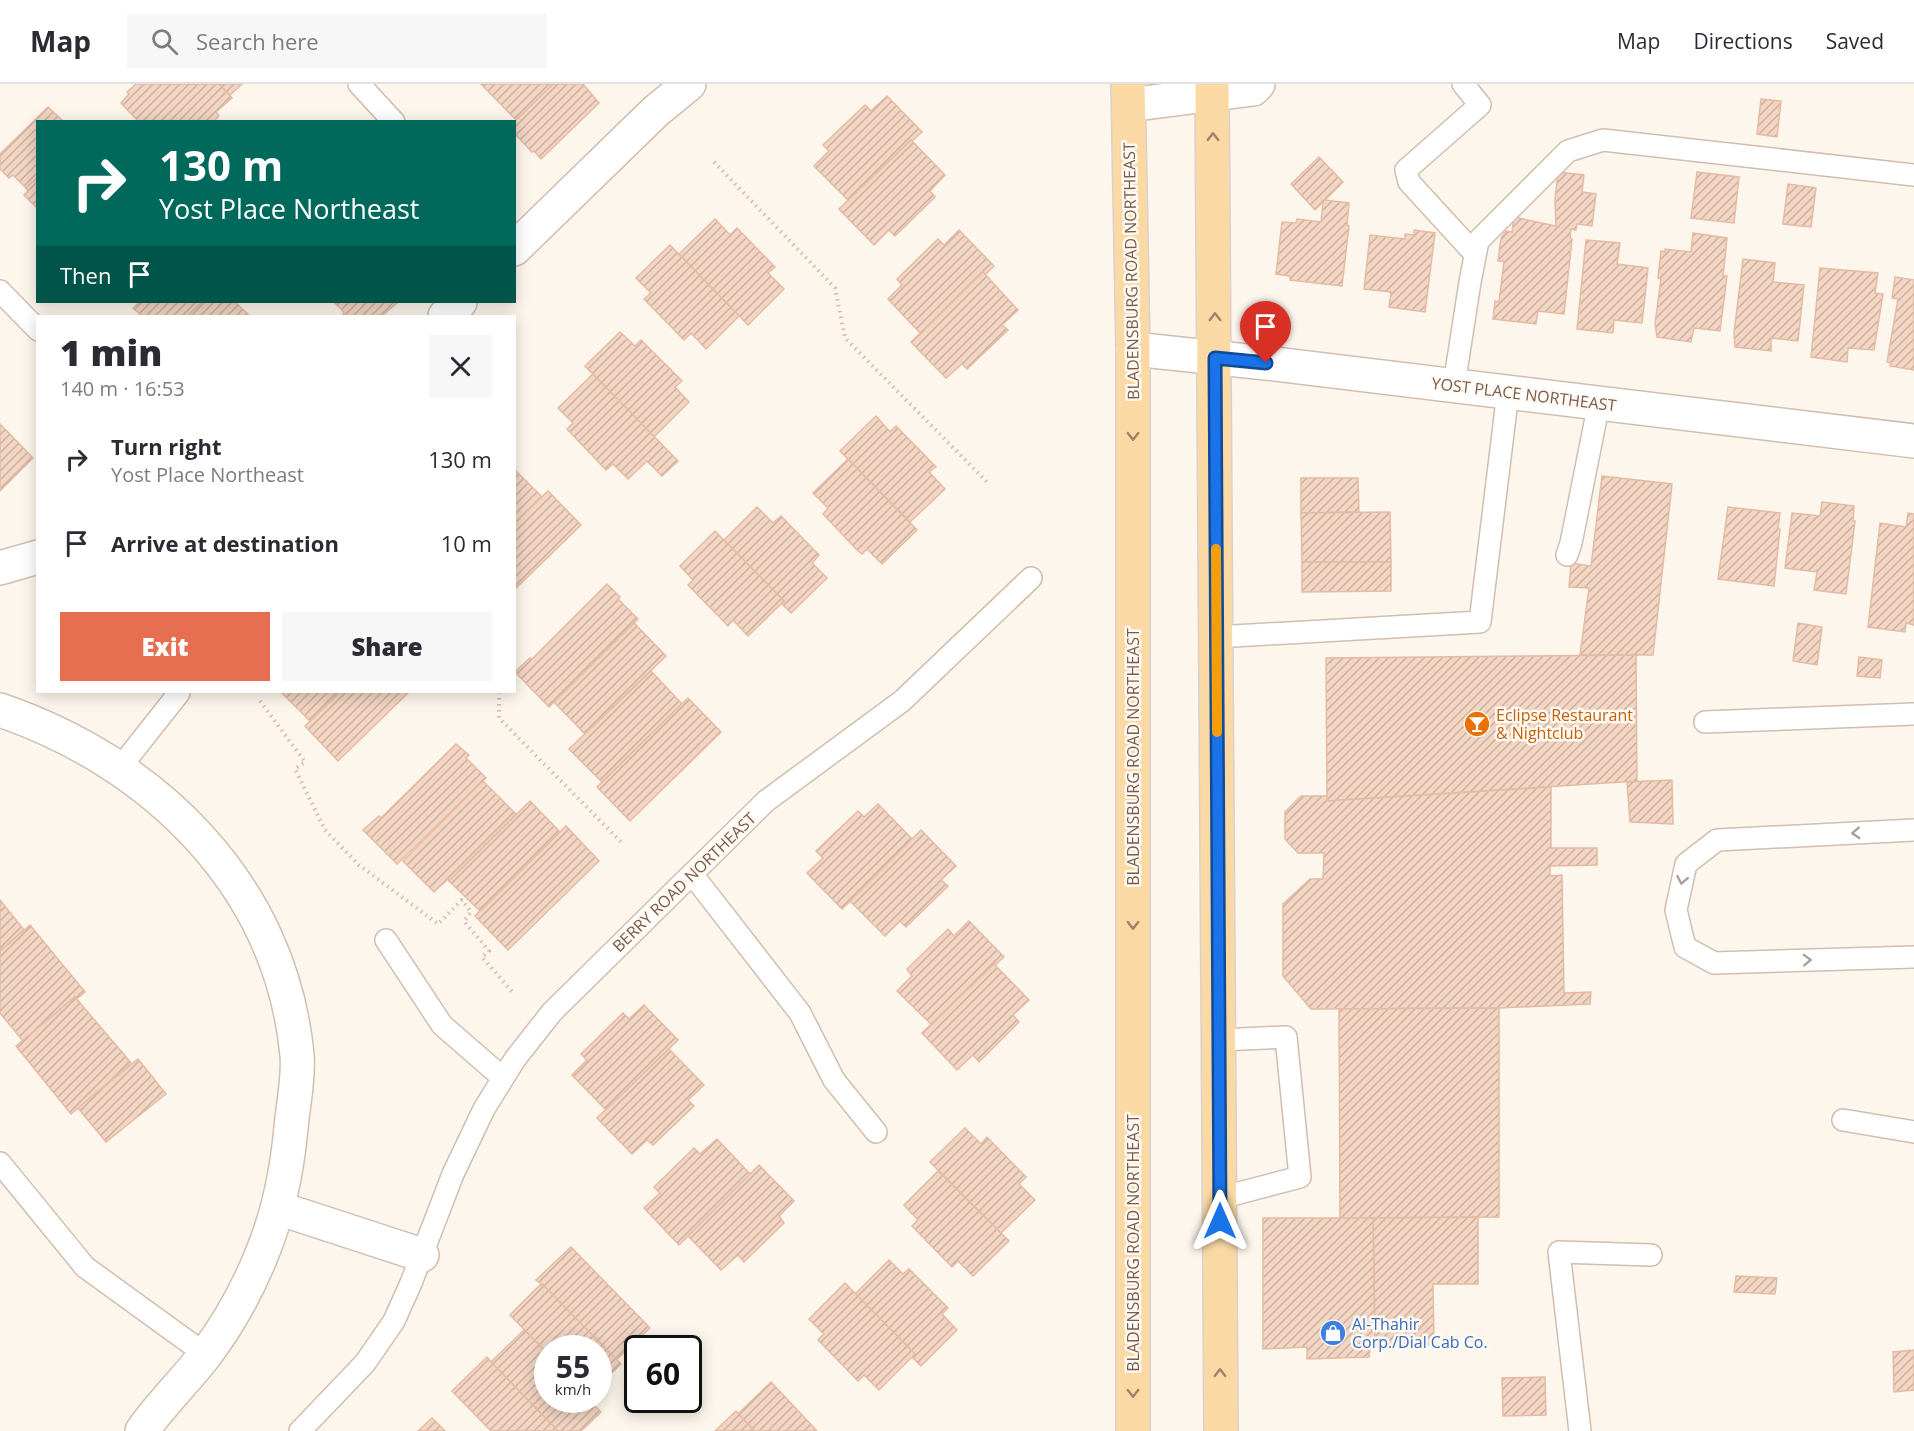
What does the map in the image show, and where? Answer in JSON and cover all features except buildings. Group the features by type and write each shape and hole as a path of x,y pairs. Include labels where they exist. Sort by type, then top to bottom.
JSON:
{"main road":[{"path":"1212,89 1221,1431"},
{"name":"BLADENSBURG ROAD NORTHEAST","path":"1128,94 1133,349 1133,1431"}],"street":[{"path":"516,247 656,111 689,84"},
{"path":"1128,94 1253,89 1258,84"},
{"path":"446,315 459,303"},
{"name":"YOST PLACE NORTHEAST","path":"1133,349 1454,385 1914,441"},
{"path":"0,568 36,558"},
{"path":"0,710 68,738 119,769 186,821 205,842 240,892 268,945 288,1005 297,1058 289,1148 278,1208 264,1250 247,1286 205,1354 142,1431"},
{"path":"278,1208 422,1255"}],"lane":[{"path":"359,84 392,120"},
{"path":"1463,84 1480,105 1406,170 1409,182 1475,254"},
{"path":"1454,385 1478,241 1568,151 1603,140 1914,175"},
{"path":"0,291 36,328"},
{"path":"1216,637 1480,622 1508,392"},
{"path":"1567,555 1599,403"},
{"name":"BERRY ROAD NORTHEAST","path":"300,1431 348,1382 394,1321 453,1174 484,1109 515,1059 552,1012 766,801 884,716 921,685 1031,578"},
{"path":"119,769 178,693"},
{"path":"1705,722 1914,714"},
{"path":"1914,830 1717,840 1686,864 1676,910 1685,947 1714,963 1914,957"},
{"path":"692,874 800,1013 834,1080 876,1132"},
{"path":"386,940 442,1025 503,1078"},
{"path":"1219,1040 1286,1036 1300,1176 1220,1197"},
{"path":"1843,1120 1914,1132"},
{"path":"0,1163 84,1267 205,1354"},
{"path":"1580,1431 1559,1252 1651,1254"}],"path":[{"path":"714,162 835,288 845,338 989,484"},
{"path":"499,693 499,718 622,843"},
{"path":"260,701 305,762 295,769 325,830 359,865 438,924 462,900 471,912 464,921 489,951 482,957 514,994"}],"slow traffic":[{"path":"1216,549 1217,732"}],"place":[{"name":"Eclipse Restaurant & Nightclub","path":"1477,724"},
{"name":"Al-Thahir Corp./Dial Cab Co.","path":"1333,1333"}],"route":[{"path":"1220,1221 1215,358 1266,363"}]}
